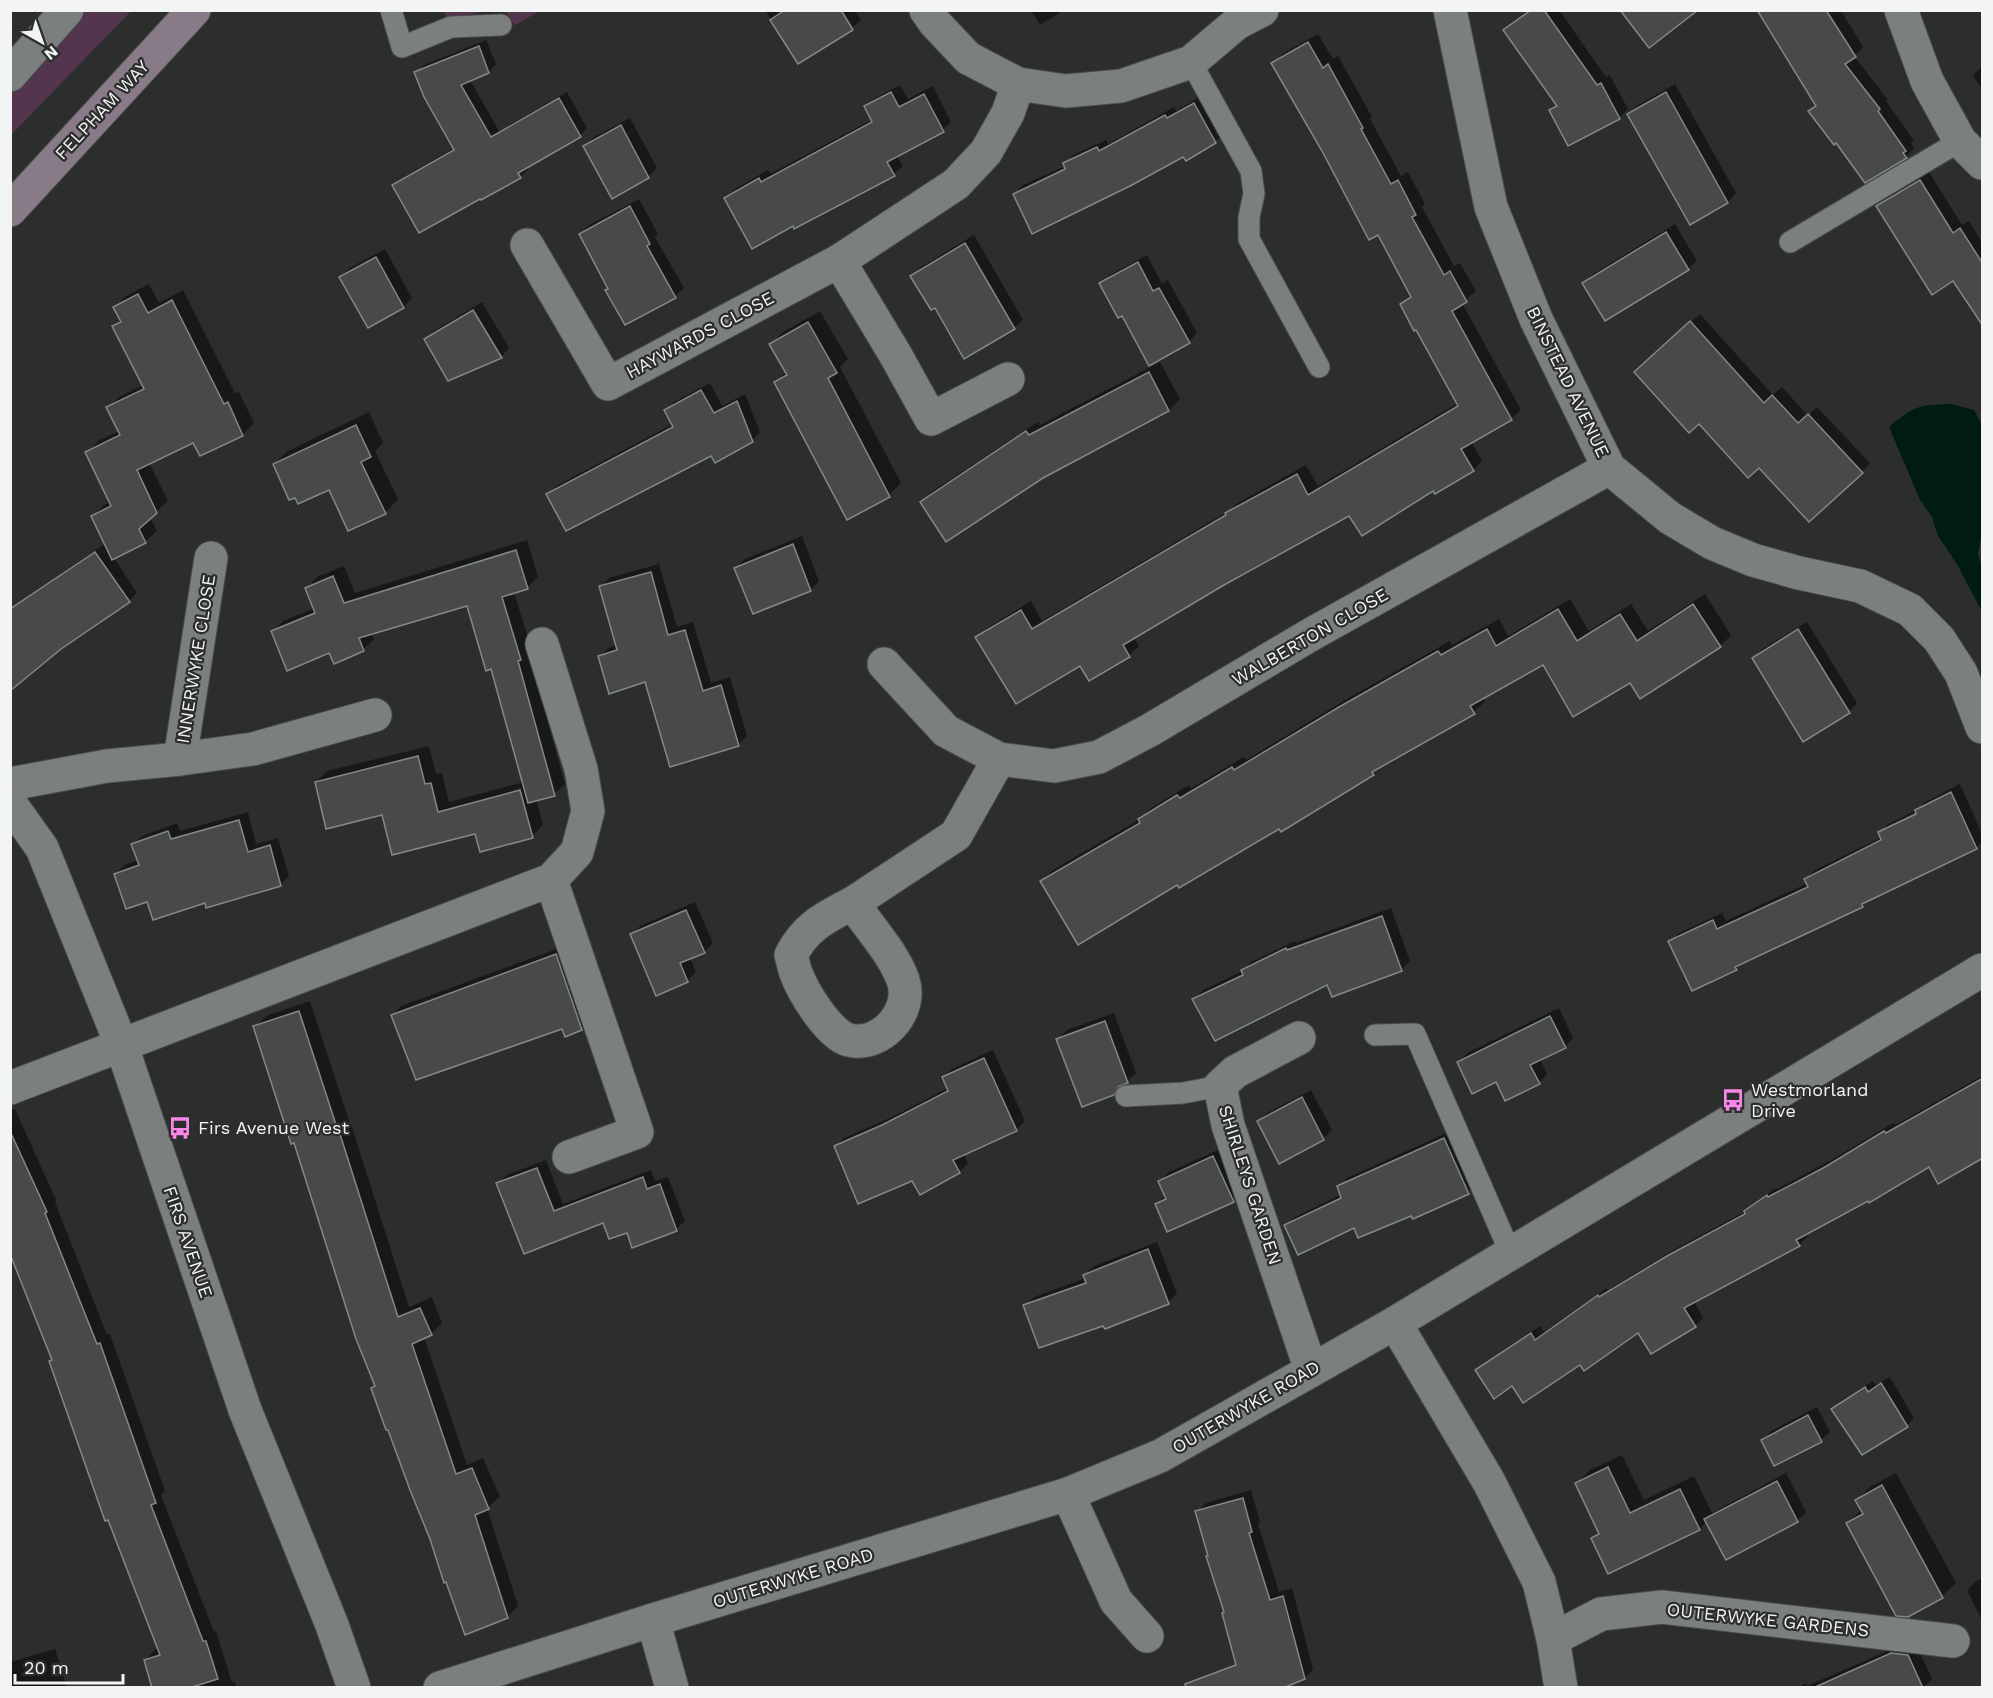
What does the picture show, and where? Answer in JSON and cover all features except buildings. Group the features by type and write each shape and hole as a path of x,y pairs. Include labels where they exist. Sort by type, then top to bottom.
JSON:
{"main road":[{"name":"FELPHAM WAY","path":"10,210 194,10"}],"street":[{"path":"10,75 67,10"},
{"path":"926,10 968,58 1018,84 1066,91 1121,86 1191,62 1237,23 1262,10"},
{"name":"BINSTEAD AVENUE","path":"1450,10 1491,207 1536,319 1609,468 1670,518 1712,543 1753,560 1860,586 1910,610 1939,639 1961,673 1983,727"},
{"path":"1901,10 1927,81 1971,152"},
{"name":"HAYWARDS CLOSE","path":"527,245 609,384 839,261 956,184 986,152 1008,113 1018,84"},
{"path":"839,261 931,419 1008,379"},
{"name":"WALBERTON CLOSE","path":"884,663 946,731 999,759 1054,766 1099,758 1310,635 1609,468"},
{"name":"INNERWYKE CLOSE","path":"180,759 211,558"},
{"path":"10,1088 551,880 577,852 588,811 581,769 542,644"},
{"name":"INNERWYKE CLOSE","path":"10,784 106,766 254,749 375,715"},
{"path":"853,903 956,835 999,759"},
{"name":"FIRS AVENUE","path":"10,803 42,848 121,1044 245,1410 332,1625 354,1688"},
{"path":"551,880 638,1132 569,1157"},
{"name":"OUTERWYKE ROAD","path":"440,1688 653,1620 1068,1494 1160,1456 1395,1323 1983,970"},
{"name":"SHIRLEYS GARDEN","path":"1299,1038 1235,1072 1220,1086 1228,1125 1311,1370"},
{"path":"1395,1323 1490,1482 1539,1582 1553,1639 1561,1688"},
{"path":"1068,1494 1116,1601 1147,1636"},
{"name":"OUTERWYKE GARDENS","path":"1553,1639 1601,1614 1662,1607 1953,1641"},
{"path":"653,1620 672,1688"}],"lane":[{"path":"391,10 402,47 451,27 501,25"},
{"path":"1191,62 1251,171 1254,194 1249,217 1249,239 1320,366"},
{"path":"1790,242 1971,152"},
{"path":"1375,1035 1415,1034 1510,1252"},
{"path":"1126,1096 1183,1093 1220,1086"}],"shaded area":[{"path":"74,11 131,11 11,135 11,82"},
{"path":"442,11 486,11 449,18"},
{"path":"505,11 540,11 515,25"},
{"path":"1951,404 1974,410 1981,423 1982,531 1978,554 1982,567 1982,612 1957,564 1938,536 1932,517 1920,500 1889,427 1917,408"}],"place":[{"name":"Westmorland Drive","path":"1733,1100"},
{"name":"Firs Avenue West","path":"180,1128"}]}
